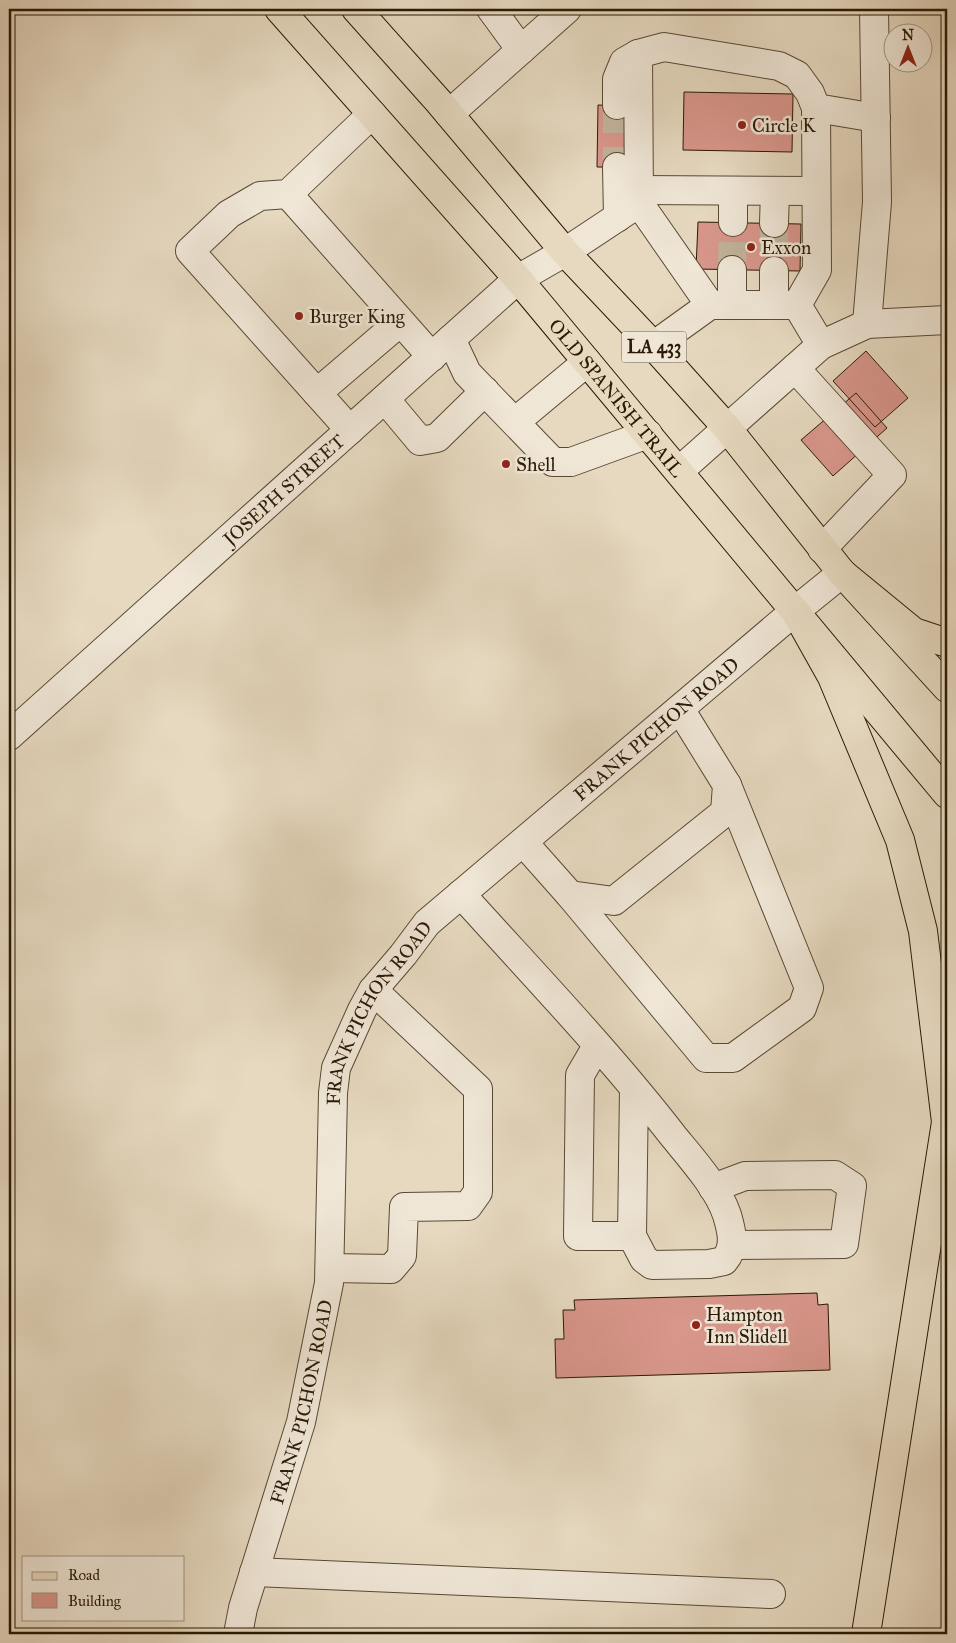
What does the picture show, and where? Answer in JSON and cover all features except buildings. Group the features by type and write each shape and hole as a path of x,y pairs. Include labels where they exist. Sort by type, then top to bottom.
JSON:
{"main road":[{"name":"OLD SPANISH TRAIL","path":"279,9 518,279 947,794"},
{"name":"LA 433","path":"356,9 449,114 565,252 727,428 842,573 947,688"},
{"path":"842,573 914,632 947,642"},
{"path":"795,611 832,678 900,840 923,931 947,1119 866,1634"}],"street":[{"path":"491,9 521,50"},
{"path":"449,114 567,9"},
{"path":"867,324 878,202 874,9"},
{"path":"617,106 617,79 624,62 638,54 664,47 779,66 797,75 810,93 816,108 817,270 786,306"},
{"path":"632,203 638,54"},
{"path":"816,108 876,118"},
{"path":"350,430 190,251 229,214 260,196 288,194 372,114"},
{"path":"617,167 632,203 721,305"},
{"path":"632,203 733,191 816,191"},
{"path":"733,191 733,222"},
{"path":"774,223 775,191"},
{"path":"288,194 400,322 442,348 553,462 571,462 648,434"},
{"name":"JOSEPH STREET","path":"9,736 518,279 565,252 632,203"},
{"path":"721,305 732,270"},
{"path":"774,271 786,306 821,345"},
{"path":"653,346 721,305 786,306"},
{"path":"679,472 821,345 867,324 947,320"},
{"path":"317,393 400,322"},
{"path":"515,422 587,362"},
{"path":"795,368 892,475 822,549"},
{"path":"385,399 420,441 437,438 485,391"},
{"name":"FRANK PICHON ROAD","path":"238,1634 243,1608 301,1422 329,1283 336,1068 362,1010 374,990 427,923 842,573"},
{"path":"523,842 570,895 706,1058 733,1058 802,1008 809,988 727,784 680,709"},
{"path":"570,895 614,901 725,812 727,784"},
{"path":"461,894 634,1088 713,1188 727,1214 733,1245 730,1255 724,1262 652,1265 644,1259 632,1236 634,1088"},
{"path":"330,1268 391,1269 402,1256 404,1207 468,1206 478,1192 478,1089 374,990"},
{"path":"597,1046 580,1075 578,1236 632,1236"},
{"path":"713,1188 745,1176 835,1176 852,1186 844,1244 733,1245"},
{"path":"254,1572 771,1594"}],"tunnel":[{"path":"617,105 617,167"},
{"path":"732,270 733,222"},
{"path":"774,223 774,271"}],"place":[{"name":"Circle K","path":"742,125"},
{"name":"Exxon","path":"751,247"},
{"name":"Burger King","path":"299,316"},
{"name":"Shell","path":"506,464"},
{"name":"Hampton Inn Slidell","path":"696,1325"}]}
